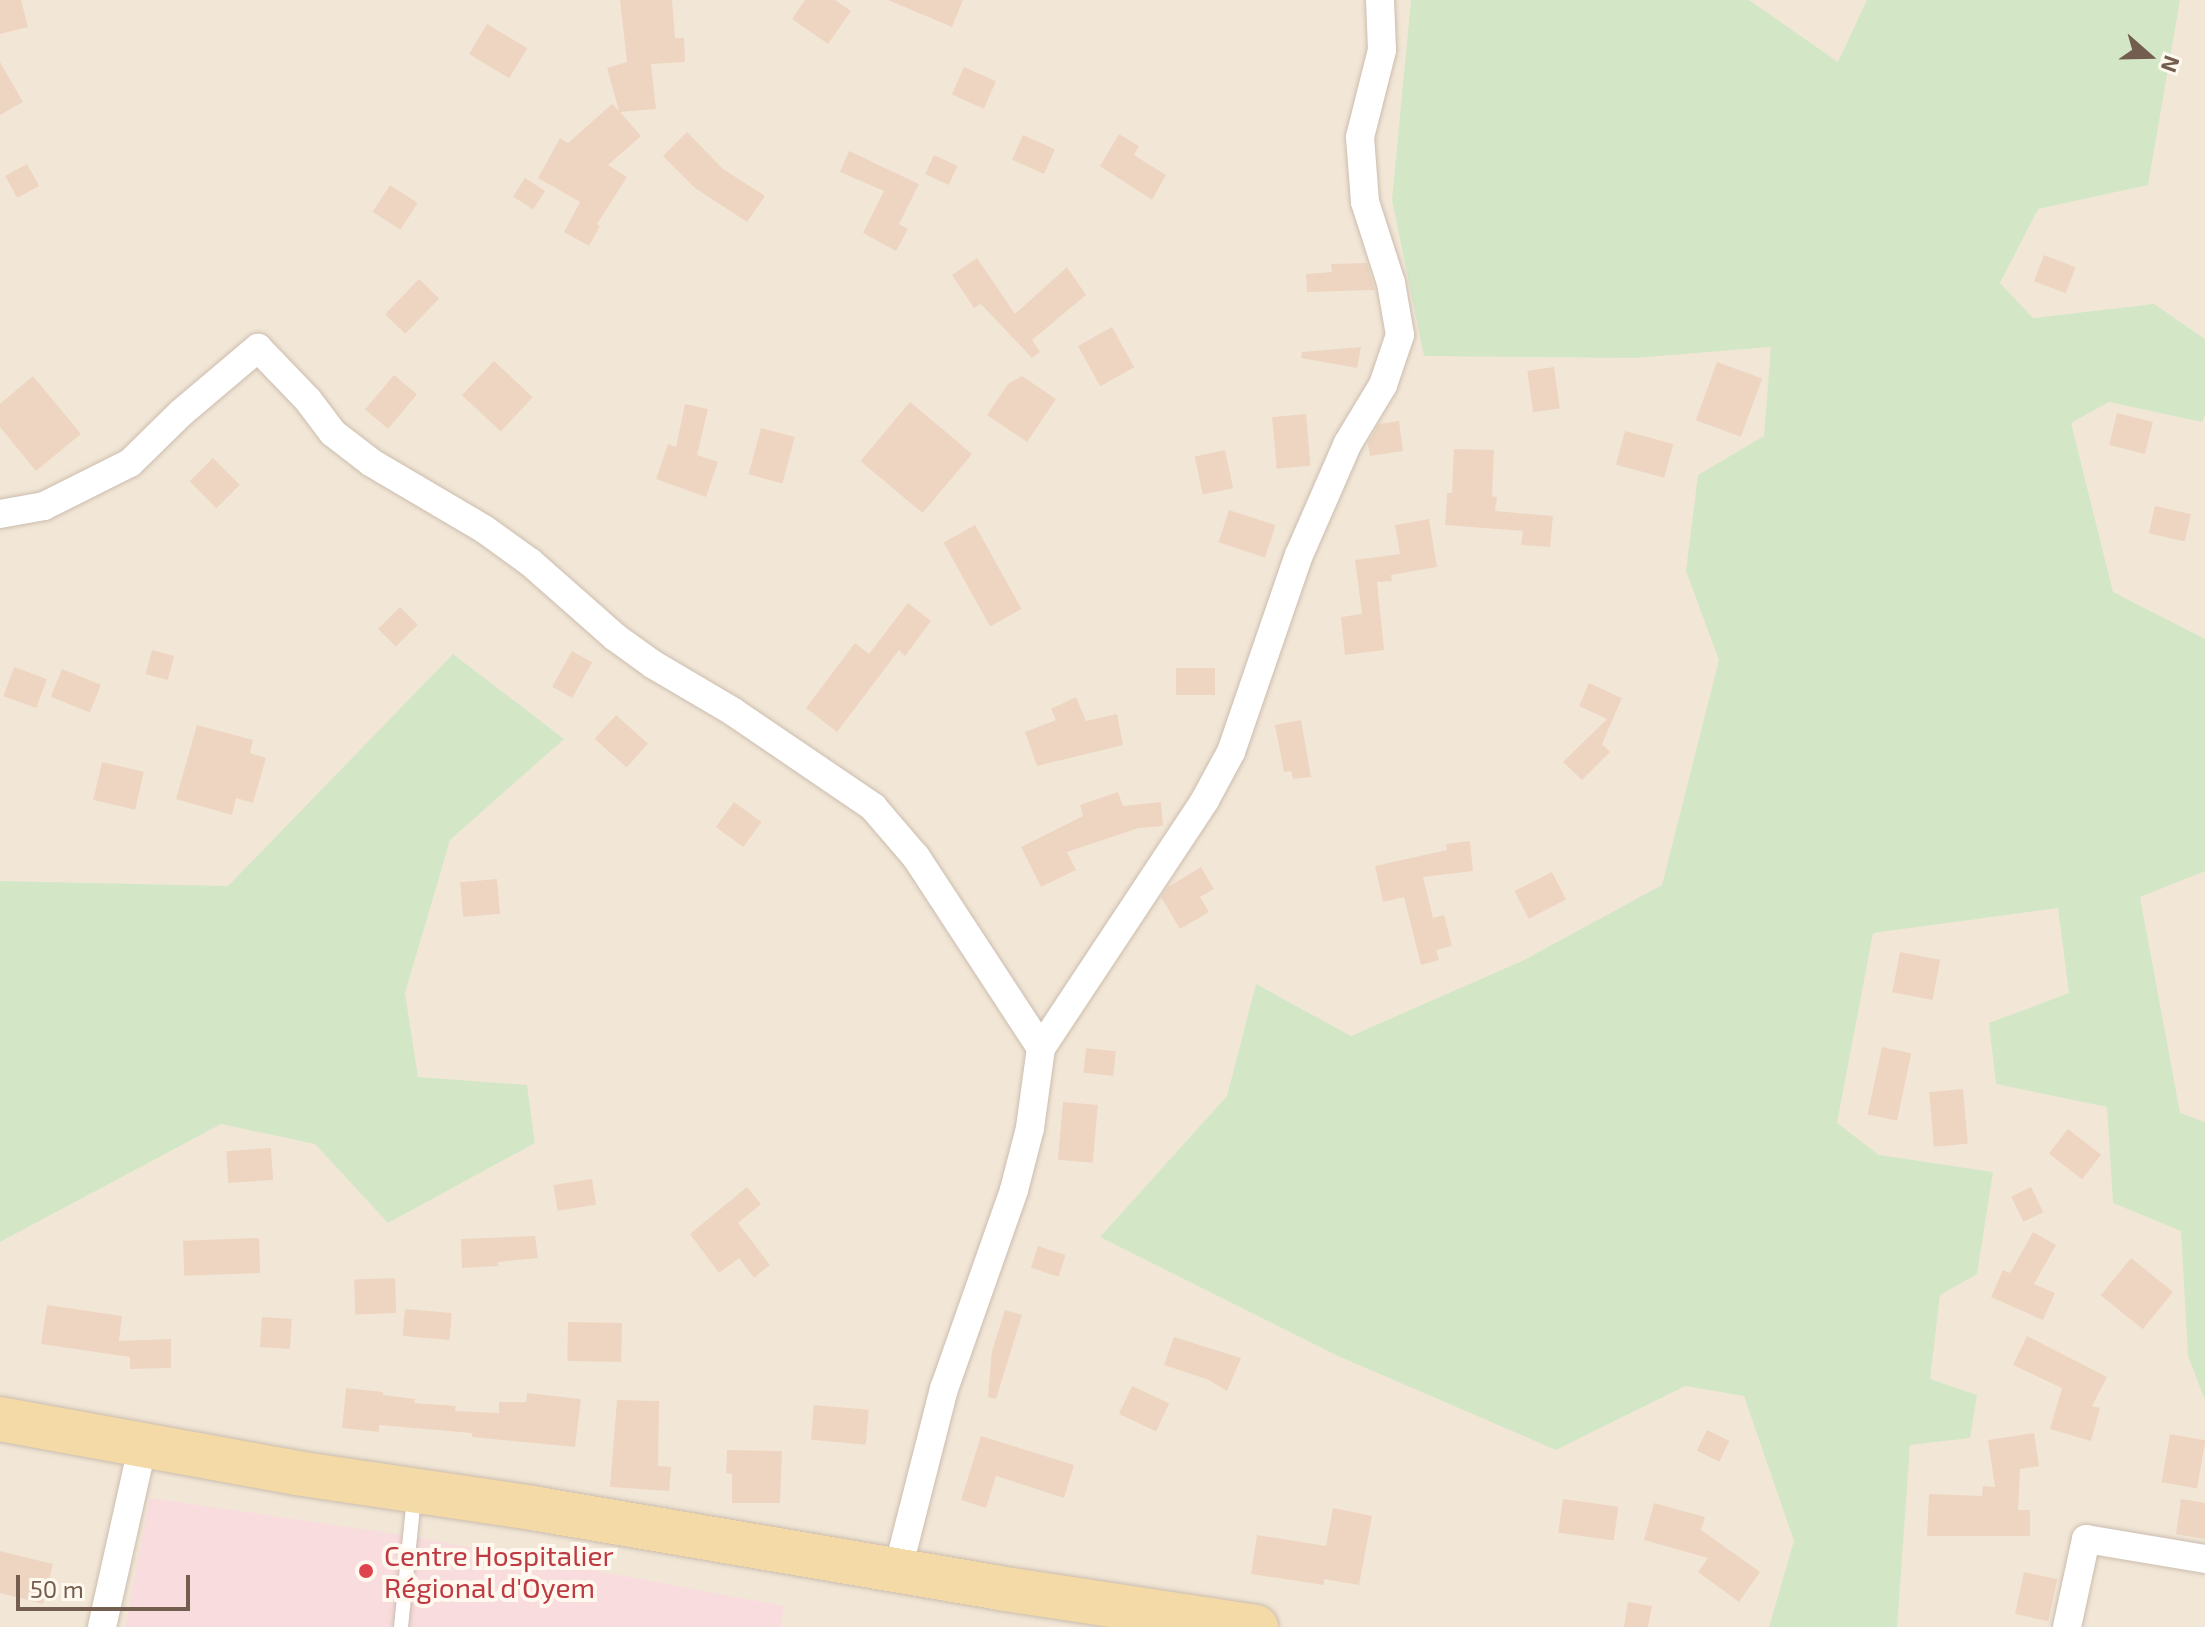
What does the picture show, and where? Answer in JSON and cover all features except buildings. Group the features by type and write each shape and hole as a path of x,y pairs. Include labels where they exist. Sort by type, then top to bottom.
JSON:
{"main road":[{"path":"0,1419 415,1492 898,1569 1025,1593 1256,1627"}],"street":[{"path":"898,1569 944,1389 1017,1178 1030,1128 1041,1048 1205,800 1231,752 1299,555 1348,443 1383,385 1400,335 1391,283 1365,202 1360,137 1382,50 1380,0"},
{"path":"0,514 44,506 130,463 181,413 258,348 308,400 333,433 372,463 484,529 530,562 615,637 654,665 732,711 873,807 916,857 1041,1048"},
{"path":"102,1627 143,1443"},
{"path":"2067,1627 2086,1539 2205,1559"}],"lane":[{"path":"401,1627 415,1492"}],"shaded area":[{"path":"0,0 2205,0 2205,1627 0,1627"},
{"name":"Centre Hospitalier Régional d'Oyem","path":"150,1498 410,1536 784,1606 781,1627 125,1627"}],"green space":[{"path":"1411,0 1749,0 1838,62 1867,0 2180,0 2148,185 2038,209 2000,283 2033,318 2154,304 2205,339 2205,414 2202,422 2109,402 2071,423 2113,592 2205,639 2205,871 2140,897 2180,1113 2205,1122 2205,1400 2188,1356 2181,1231 2113,1203 2107,1107 1996,1084 1989,1023 2069,993 2058,908 1873,933 1837,1123 1879,1155 1993,1172 1977,1274 1940,1295 1930,1379 1977,1395 1970,1438 1910,1445 1897,1627 1769,1627 1794,1541 1744,1396 1685,1386 1556,1450 1338,1356 1100,1237 1227,1096 1256,984 1351,1036 1522,961 1662,885 1719,660 1686,571 1698,475 1764,436 1771,347 1634,358 1424,356 1392,200"},
{"path":"453,654 564,739 450,840 405,993 418,1077 527,1085 535,1143 388,1223 315,1144 221,1124 0,1242 0,881 228,886"}],"place":[{"name":"Centre Hospitalier Régional d'Oyem","path":"366,1571"}]}
